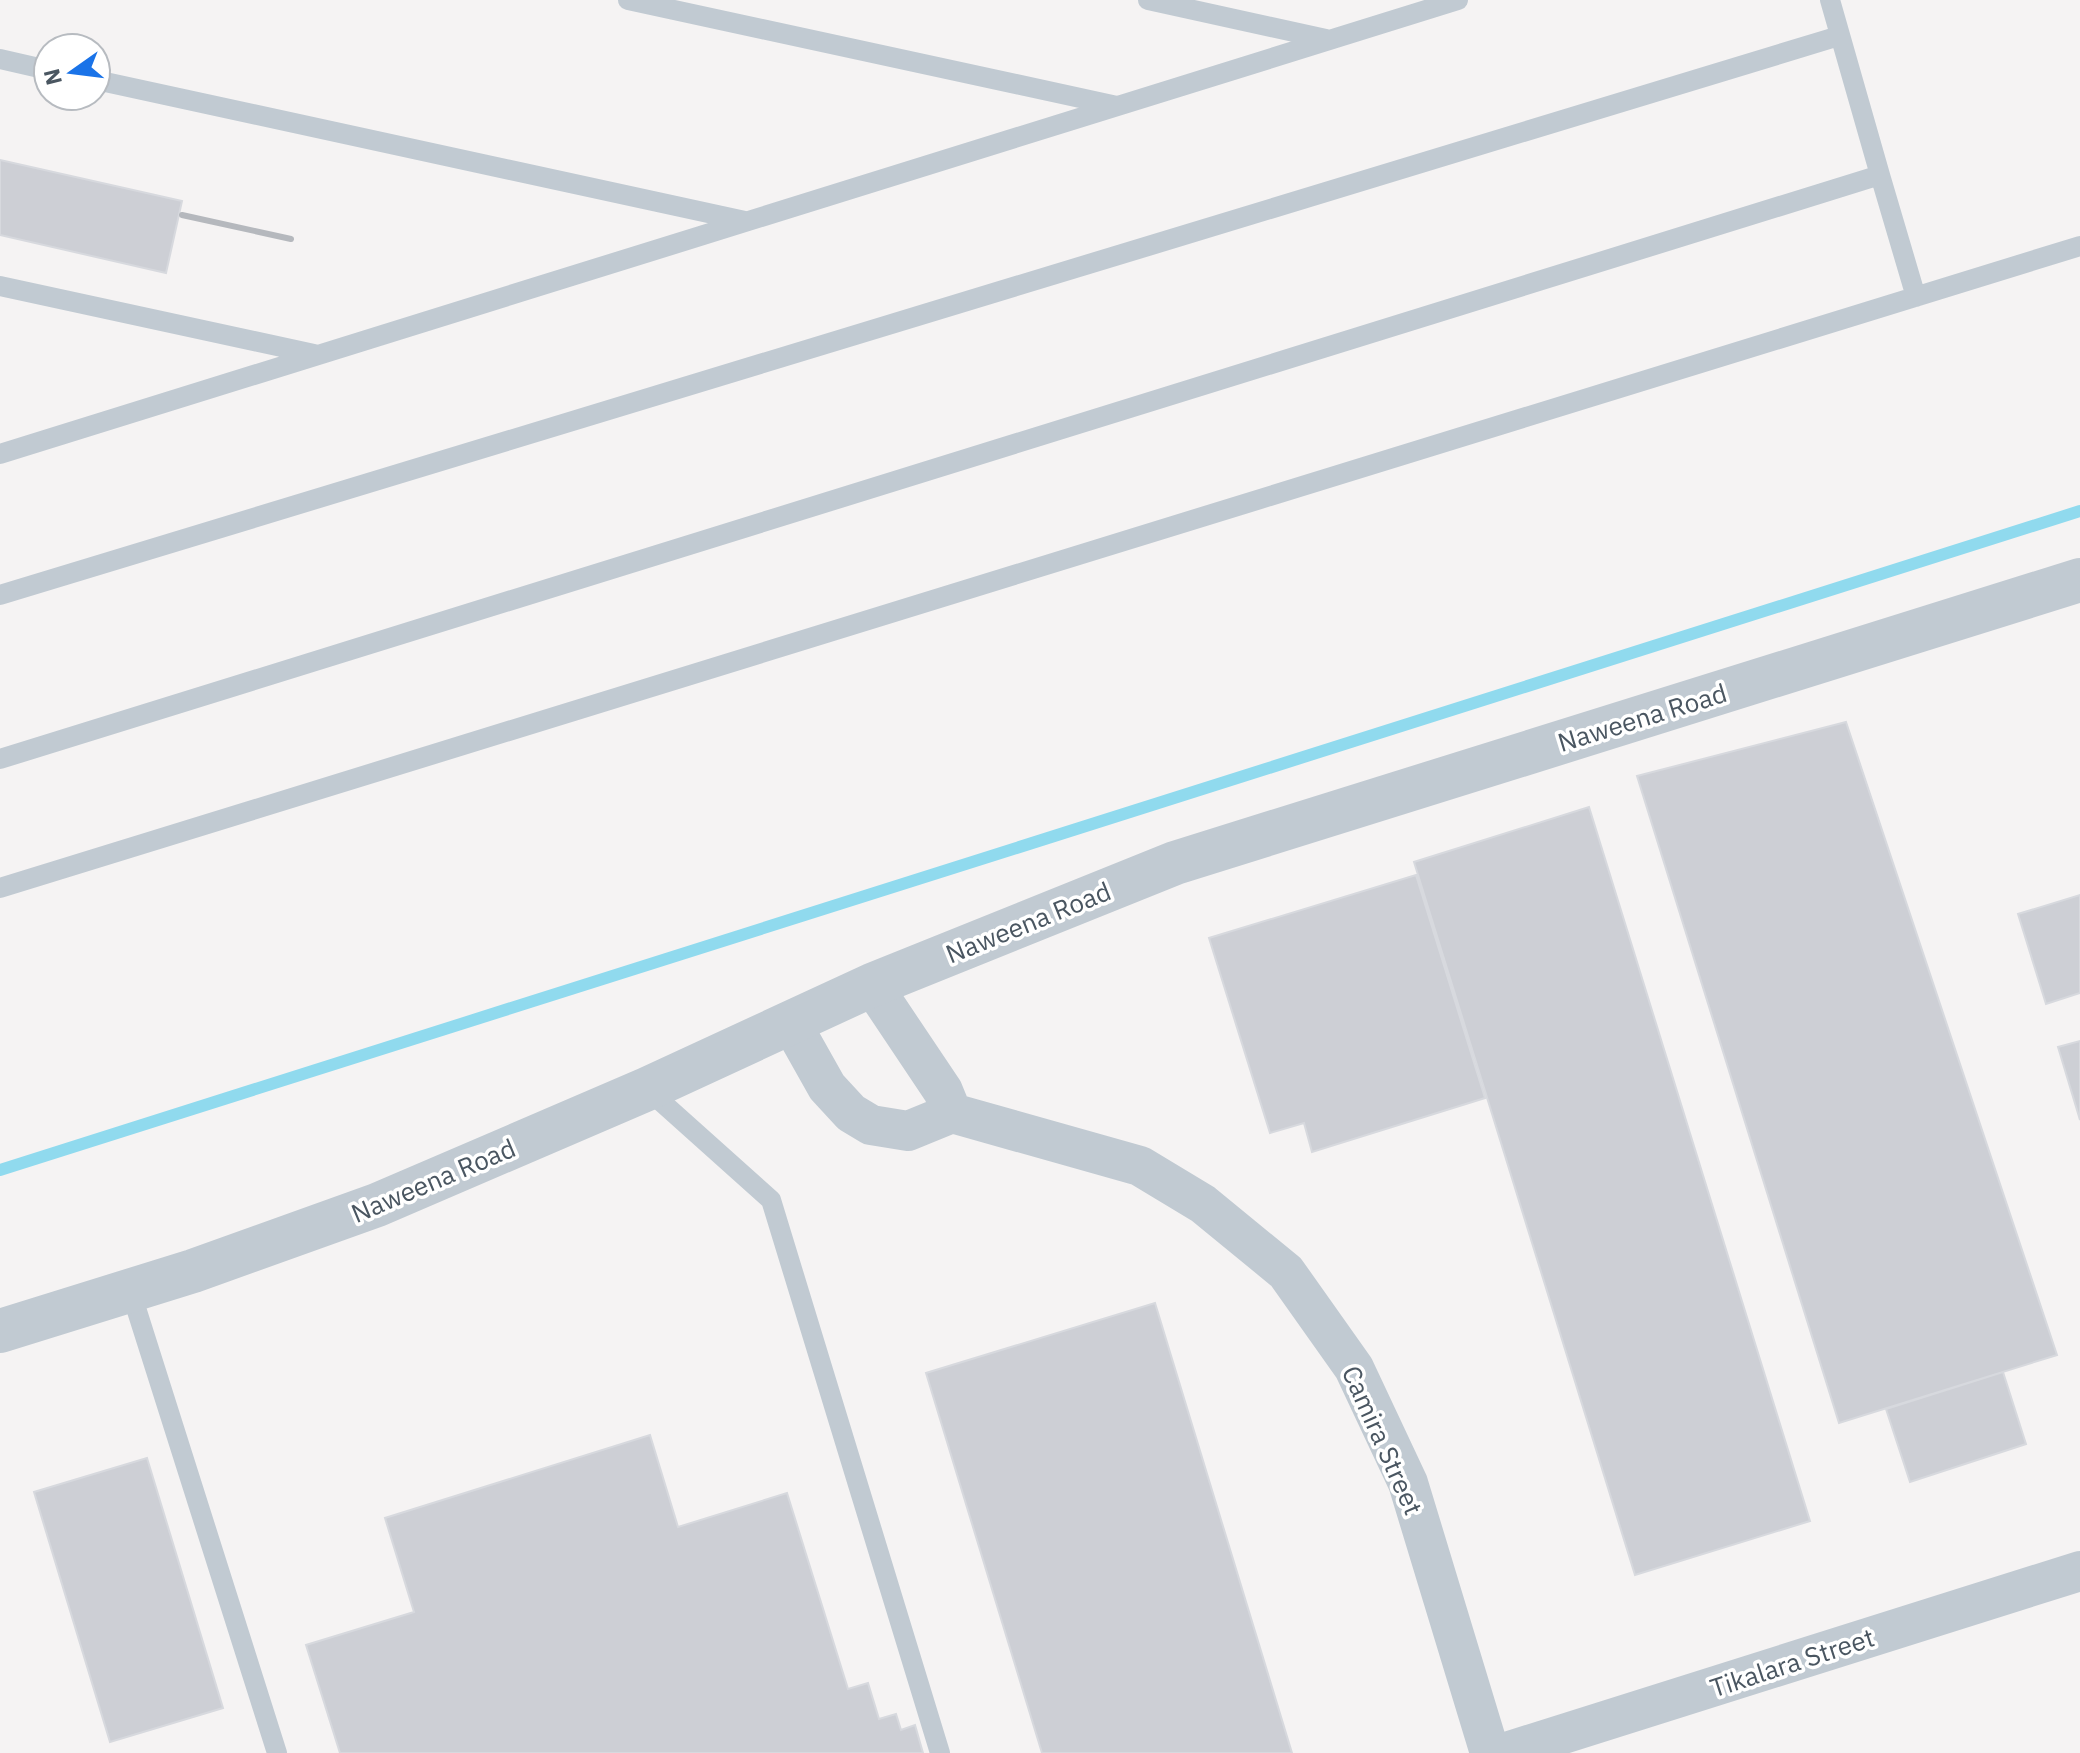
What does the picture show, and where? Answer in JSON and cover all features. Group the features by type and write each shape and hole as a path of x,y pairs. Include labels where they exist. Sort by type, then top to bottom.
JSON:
{"street":[{"name":"Naweena Road","path":"0,1331 193,1271 377,1205 647,1089 872,985 1175,863 2080,580"},
{"path":"791,1023 827,1087 851,1113 871,1125 908,1131 952,1113 943,1091 872,985"},
{"name":"Camira Street","path":"952,1113 1140,1166 1203,1204 1286,1272 1354,1368 1408,1483 1490,1753"},
{"name":"Tikalara Street","path":"1503,1753 2080,1571"}],"lane":[{"path":"628,0 1118,106"},
{"path":"1148,0 1330,40"},
{"path":"0,454 1458,0"},
{"path":"1830,0 1916,297"},
{"path":"0,595 1839,36"},
{"path":"0,59 32,66"},
{"path":"112,83 746,222"},
{"path":"0,759 1880,175"},
{"path":"0,888 2080,246"},
{"path":"0,286 317,355"},
{"path":"647,1089 771,1200 940,1753"},
{"path":"130,1289 277,1753"}],"building":[{"path":"0,160 182,201 166,273 0,235"},
{"path":"1846,722 2057,1355 1839,1423 1637,776"},
{"path":"1589,807 1810,1521 1635,1575 1414,862"},
{"path":"1416,875 1485,1098 1312,1152 1304,1123 1270,1133 1209,938"},
{"path":"2080,895 2080,993 2046,1004 2018,914"},
{"path":"2080,1041 2080,1120 2058,1047"},
{"path":"1155,1303 1292,1753 1042,1753 926,1373"},
{"path":"2003,1372 2026,1444 1910,1482 1886,1409"},
{"path":"650,1435 678,1527 787,1493 848,1689 868,1683 879,1719 896,1714 901,1730 915,1725 923,1753 340,1753 306,1645 414,1612 385,1518"},
{"path":"147,1458 223,1708 110,1742 34,1492"}],"waterway":[{"path":"0,1170 2080,511"}],"railway":[{"path":"182,215 291,239"}]}
